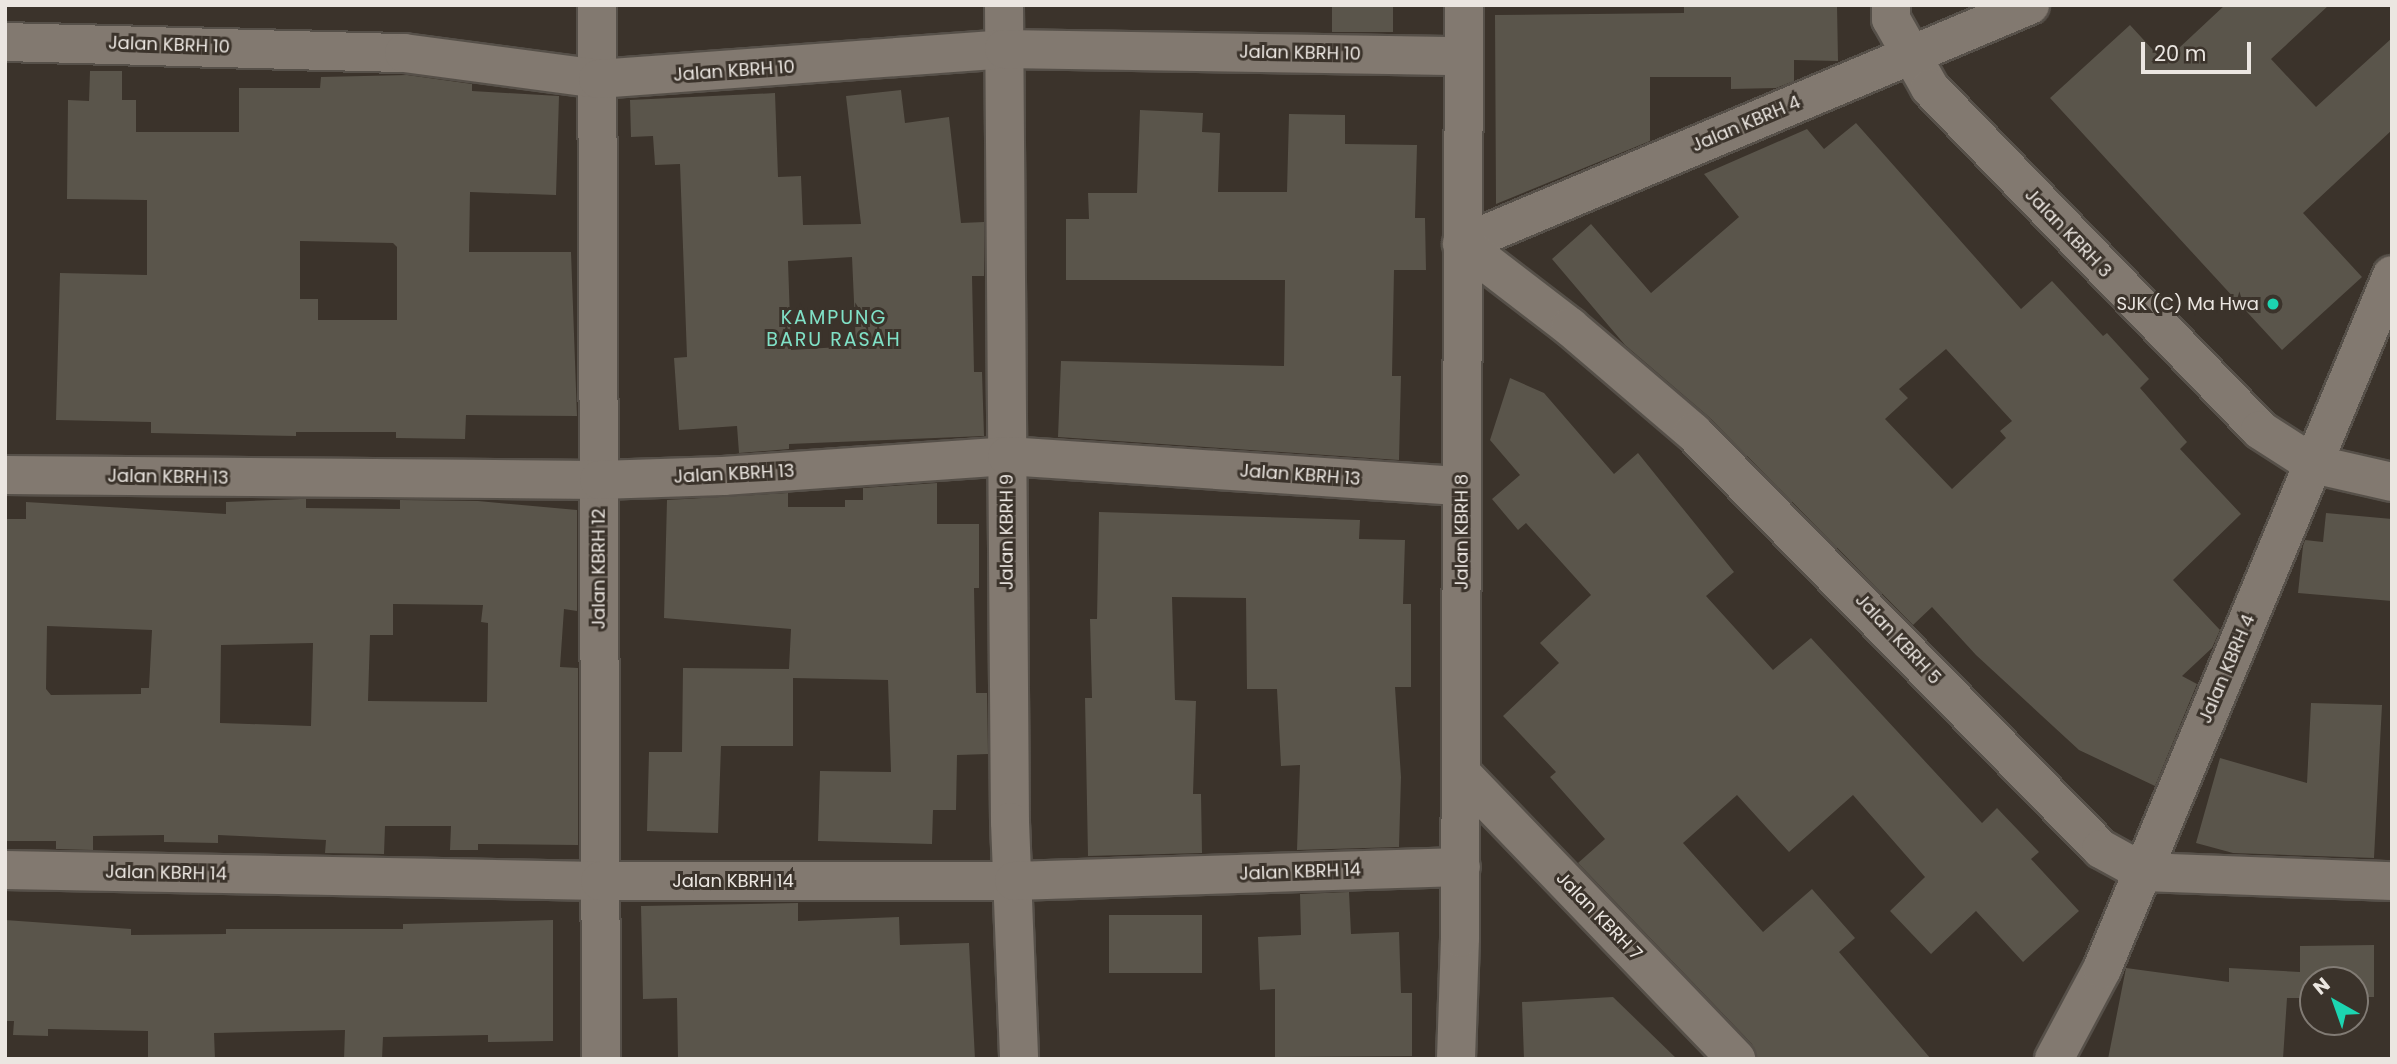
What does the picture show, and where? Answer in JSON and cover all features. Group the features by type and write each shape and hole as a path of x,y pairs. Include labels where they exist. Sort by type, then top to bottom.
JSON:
{"street":[{"name":"Jalan KBRH 12","path":"597,5 601,1059"},
{"name":"Jalan KBRH 9","path":"1004,5 1007,456 1019,1059"},
{"name":"Jalan KBRH 8","path":"1456,1059 1461,867 1464,5"},
{"name":"Jalan KBRH 3","path":"1891,5 1891,19 1930,88 2260,430 2313,464 2392,482"},
{"name":"Jalan KBRH 4","path":"1462,244 2030,5"},
{"name":"Jalan KBRH 10","path":"5,42 404,53 598,79 1004,49 1463,56"},
{"name":"Jalan KBRH 5","path":"1462,244 1570,327 1693,432 1837,574 2039,789 2101,849 2143,872 2392,881"},
{"name":"Jalan KBRH 4","path":"2054,1059 2102,969 2392,275"},
{"name":"Jalan KBRH 13","path":"5,475 599,480 723,476 1007,456 1462,486"},
{"name":"Jalan KBRH 7","path":"1461,772 1736,1059"},
{"name":"Jalan KBRH 14","path":"5,870 600,881 1014,881 1461,867"}],"building":[{"path":"1332,5 1393,5 1393,32 1332,32"},
{"path":"1684,5 1837,5 1838,61 1794,60 1794,81 1776,88 1731,89 1731,77 1650,77 1650,141 1496,204 1495,15 1684,13"},
{"name":"SJK (C) Ma Hwa","path":"2225,5 2329,5 2271,59 2316,107 2392,38 2392,130 2303,213 2362,277 2282,350 2050,98 2130,25 2164,62"},
{"path":"90,71 122,71 122,100 136,100 136,132 239,132 239,88 320,88 321,77 407,75 472,84 472,91 559,96 556,195 470,192 469,252 571,252 577,416 466,415 465,439 396,438 396,432 296,432 296,436 151,433 151,422 56,420 60,273 147,275 147,200 67,199 68,100 89,101","holes":["300,241 393,243 397,247 397,320 318,320 318,299 300,299"]},
{"path":"901,90 905,123 949,117 961,223 984,222 984,276 972,276 974,372 982,372 984,436 789,444 789,449 739,453 737,426 679,430 674,358 687,357 680,164 655,165 653,136 631,137 630,100 775,93 778,177 801,176 803,225 861,224 846,96","holes":["852,257 856,346 791,350 788,261"]},
{"path":"1140,110 1203,113 1202,132 1220,133 1218,192 1287,192 1289,114 1345,115 1345,144 1417,145 1415,218 1425,218 1426,270 1394,270 1392,376 1401,376 1399,460 1058,437 1061,361 1284,366 1285,280 1066,280 1066,219 1089,219 1088,193 1137,193"},
{"path":"1856,123 2021,309 2052,281 2103,336 2107,333 2149,379 2140,388 2187,442 2180,449 2241,514 2173,580 2220,630 2212,648 2182,676 2197,684 2155,786 2079,750 1976,655 1932,607 1913,625 1709,417 1625,345 1552,259 1591,224 1651,293 1739,217 1704,174 1807,129 1824,149","holes":["1946,349 2012,421 2000,431 2006,438 1952,489 1885,419 1908,398 1899,389"]},
{"path":"1510,378 1544,393 1614,474 1638,453 1734,572 1706,596 1773,670 1811,638 1982,823 1997,808 2039,852 2031,859 2079,911 2023,962 1976,911 1931,954 1890,911 1925,877 1853,795 1789,852 1737,795 1683,843 1763,932 1812,889 1855,938 1839,952 1931,1059 1757,1059 1752,1044 1578,863 1605,839 1550,777 1556,772 1503,716 1559,663 1540,643 1591,595 1526,523 1518,530 1492,499 1520,475 1490,440"},
{"path":"937,483 937,524 979,524 979,588 974,588 976,693 987,693 988,754 957,755 956,810 933,810 932,844 818,841 820,771 891,772 888,680 793,678 793,746 721,746 718,833 647,831 649,752 682,752 683,668 789,669 791,629 664,618 667,500 788,493 788,507 845,507 845,500 863,500 863,488"},
{"path":"306,499 306,508 400,509 400,500 478,501 577,510 577,611 564,609 560,667 578,668 578,845 478,844 478,850 450,850 451,826 385,826 384,854 325,853 326,840 218,835 218,843 164,842 164,835 93,836 93,850 56,849 56,841 5,841 5,519 26,519 26,502 226,514 226,502","holes":["393,604 483,605 481,622 488,623 487,702 368,701 370,635 393,635","47,626 152,630 149,688 141,688 141,694 51,695 46,689","313,643 311,726 220,723 221,645"]},
{"path":"1099,512 1360,520 1359,539 1405,540 1403,604 1411,604 1411,687 1395,687 1401,777 1399,847 1297,850 1300,765 1281,766 1277,689 1247,689 1246,598 1172,597 1175,700 1196,701 1193,794 1201,794 1202,853 1088,856 1085,698 1092,698 1090,619 1097,619"},
{"path":"2326,513 2392,519 2392,601 2298,593 2305,540 2323,542"},
{"path":"2311,703 2382,705 2374,858 2233,853 2196,843 2220,758 2307,783"},
{"path":"1349,892 1351,934 1399,932 1401,993 1412,993 1412,1056 1275,1057 1275,989 1260,990 1258,937 1301,935 1300,894"},
{"path":"798,903 798,921 899,917 900,945 969,943 975,1059 678,1059 677,998 643,999 641,906"},
{"path":"1109,915 1202,915 1202,973 1109,973"},
{"path":"5,920 131,929 131,935 226,934 226,929 403,929 403,924 553,920 553,1041 488,1042 488,1035 383,1037 382,1059 344,1059 345,1030 214,1033 215,1059 148,1059 148,1031 48,1029 48,1036 13,1035 14,1021 5,1021"},
{"path":"2374,945 2374,997 2369,997 2369,966 2300,966 2300,946"},
{"path":"2126,968 2229,982 2229,968 2299,972 2299,998 2287,998 2283,1059 2108,1059"},
{"path":"1613,997 1677,1059 1524,1059 1522,1002"}],"place":[{"name":"SJK (C) Ma Hwa","path":"2273,304"}],"district":[{"name":"KAMPUNG BARU RASAH","path":"834,329"}]}
